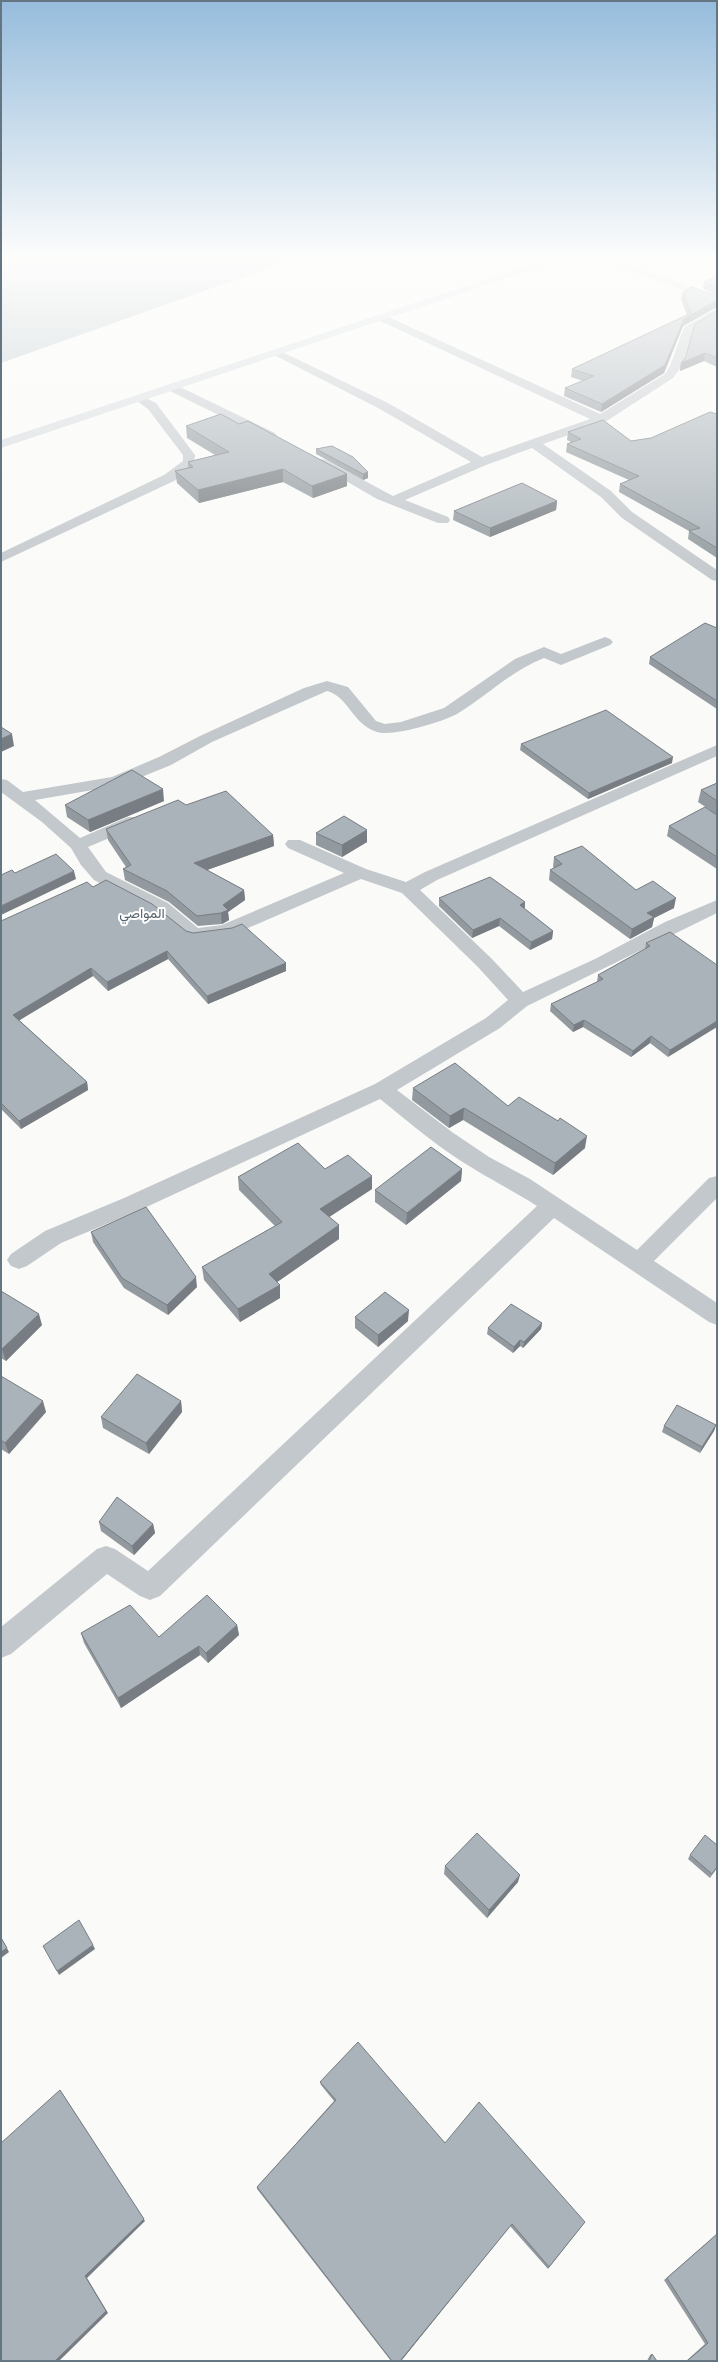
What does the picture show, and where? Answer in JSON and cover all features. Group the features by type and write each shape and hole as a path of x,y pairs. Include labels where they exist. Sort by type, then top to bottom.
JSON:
{"main road":[{"path":"1,444 235,367"}],"street":[{"path":"305,367 384,406 481,462"},
{"path":"489,367 601,419"},
{"path":"395,500 481,462 601,419 669,376 675,367"},
{"path":"174,388 282,442"},
{"path":"1,558 136,495 182,470 189,462 189,455 152,406 140,399"},
{"path":"534,444 606,494 628,515 717,577"},
{"path":"307,455 363,487 443,520"},
{"path":"20,798 116,781 165,761 206,739 310,691 327,686 342,690 370,724 384,729 403,727 450,711 520,662 544,652 560,660 605,642"},
{"path":"408,889 459,863 717,750"},
{"path":"1,784 48,818 78,845 87,861 93,879 161,907 194,934 212,934 225,931 360,873"},
{"path":"78,845 151,814"},
{"path":"294,844 360,873 408,889 485,963 520,1001"},
{"path":"19,1260 53,1237 132,1204 382,1089 493,1023 520,1001 602,963 672,926 717,906"},
{"path":"382,1089 444,1138 481,1163 522,1185 717,1315"},
{"path":"638,1263 717,1184"},
{"path":"1,1645 106,1558 150,1587 552,1206"}],"building":[{"path":"576,367 661,367 602,404 565,388 594,376 572,369"},
{"path":"710,412 717,414 717,548 689,531 700,528 620,484 639,476 567,444 581,439 568,432 603,420 631,441 651,438"},
{"path":"221,414 239,424 248,421 347,474 312,486 283,469 198,490 175,471 193,467 188,462 229,452 186,426"},
{"path":"332,446 353,457 368,472 363,474 316,449"},
{"path":"522,483 557,501 490,528 454,511"},
{"path":"705,623 717,628 717,701 650,657"},
{"path":"606,710 673,757 589,793 521,744"},
{"path":"1,727 12,734 1,739"},
{"path":"132,770 163,789 88,820 65,805 126,773"},
{"path":"717,783 717,801 701,790"},
{"path":"226,791 273,835 194,863 244,890 223,905 228,910 221,913 197,916 167,891 123,869 131,865 106,829 178,800 186,805"},
{"path":"705,807 717,815 717,857 669,826"},
{"path":"344,816 367,830 342,845 316,833"},
{"path":"582,846 636,890 653,881 676,898 647,913 654,917 632,929 550,870 562,864 554,857"},
{"path":"56,854 74,871 1,906 1,875 12,870 15,873"},
{"path":"490,877 525,902 520,905 553,931 531,942 500,918 473,930 439,898"},
{"path":"106,880 152,904 186,931 193,933 232,928 242,924 286,963 207,996 167,951 107,982 91,968 13,1015 87,1082 19,1121 1,1103 1,921 87,882 93,887"},
{"path":"670,932 717,965 717,1021 670,1050 651,1036 633,1051 584,1020 574,1025 551,1004 603,979 598,975 650,946 646,943"},
{"path":"455,1063 508,1106 519,1097 558,1121 560,1118 587,1136 555,1163 464,1108 450,1116 413,1088"},
{"path":"298,1143 325,1169 348,1155 372,1176 320,1209 339,1225 269,1274 280,1285 238,1309 202,1267 282,1222 238,1177"},
{"path":"431,1147 462,1169 407,1213 375,1190"},
{"path":"146,1207 196,1277 167,1305 122,1278 91,1232"},
{"path":"1,1291 39,1314 2,1349 1,1349"},
{"path":"385,1292 409,1310 378,1335 355,1317"},
{"path":"511,1304 542,1323 524,1342 520,1340 514,1347 488,1328"},
{"path":"137,1374 181,1401 146,1443 101,1417"},
{"path":"1,1376 43,1401 5,1443 1,1440"},
{"path":"677,1405 716,1425 702,1447 664,1426"},
{"path":"117,1497 153,1524 132,1546 99,1522"},
{"path":"207,1595 237,1625 206,1653 199,1646 118,1698 81,1633 130,1605 159,1637"},
{"path":"477,1833 520,1875 489,1910 445,1866"},
{"path":"705,1835 717,1845 717,1867 712,1874 690,1855"},
{"path":"79,1920 93,1945 57,1971 43,1946"},
{"path":"1,1938 7,1948 1,1952"},
{"path":"358,2042 445,2143 479,2102 585,2222 549,2267 512,2224 400,2361 392,2361 257,2187 336,2100 320,2082"},
{"path":"60,2090 144,2219 85,2276 106,2311 55,2361 1,2361 1,2143"},
{"path":"717,2234 717,2361 687,2361 708,2343 667,2278"},
{"path":"652,2354 657,2361 649,2361"}],"district":[{"name":"المواصي","path":"142,913"}]}
